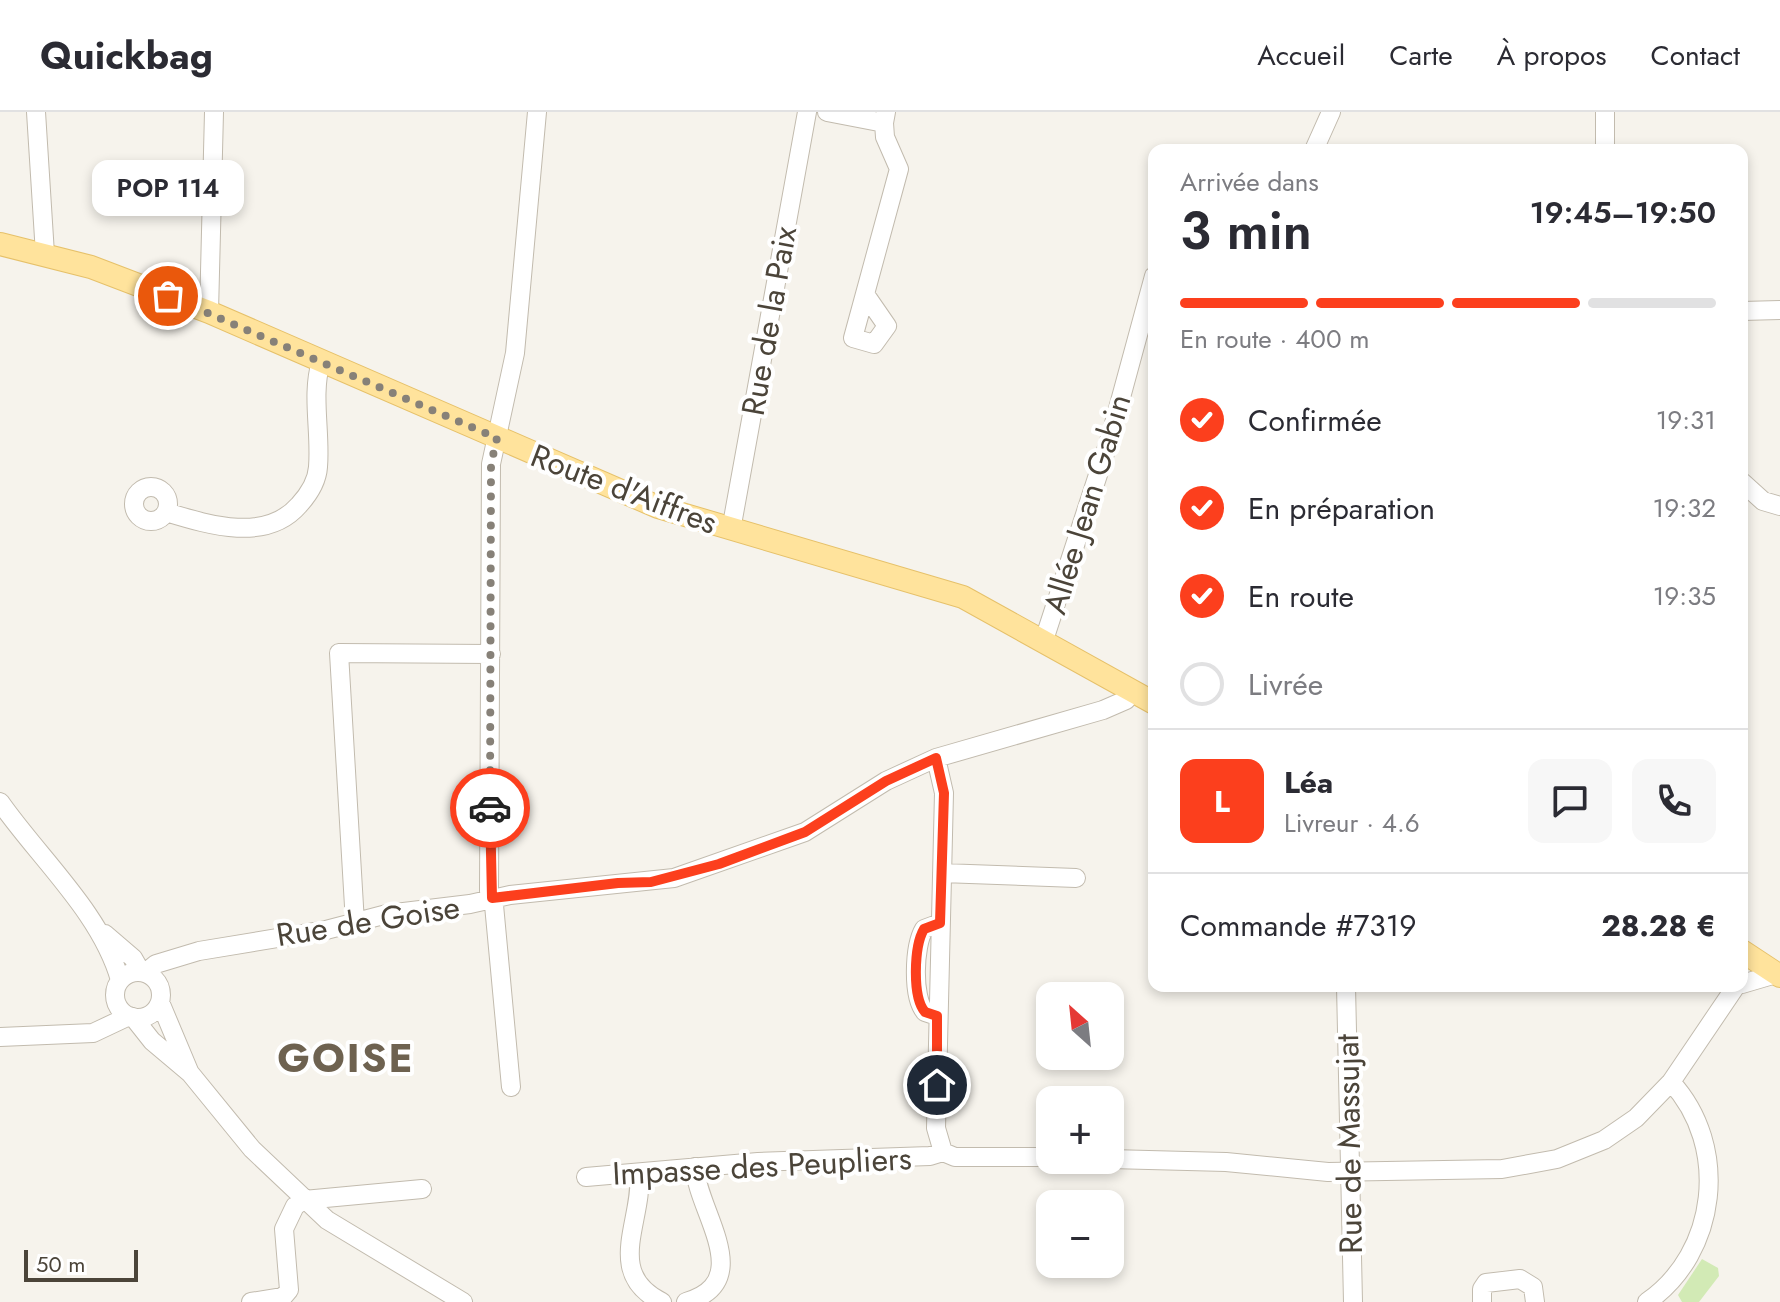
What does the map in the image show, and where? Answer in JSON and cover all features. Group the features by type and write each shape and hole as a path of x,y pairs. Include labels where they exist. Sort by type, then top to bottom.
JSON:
{"main road":[{"name":"Route d'Aiffres","path":"0,244 124,278 209,312 622,493 731,530 963,597 1148,700"},
{"path":"1748,955 1778,975"}],"street":[{"path":"36,112 45,254"},
{"path":"209,312 214,112"},
{"path":"511,1087 492,898 491,464 515,353 537,112"},
{"name":"Rue de la Paix","path":"731,530 807,112"},
{"path":"827,112 885,117 885,137 899,169 867,297"},
{"path":"1317,144 1331,112"},
{"path":"1605,112 1605,144"},
{"name":"Allée Jean Gabin","path":"1044,640 1110,438 1148,298"},
{"path":"1748,311 1780,310"},
{"path":"166,512 254,530 273,526 289,517 312,488 318,469 321,362"},
{"path":"1748,487 1763,501 1780,506"},
{"path":"355,923 339,653 491,654"},
{"name":"Rue de Goise","path":"143,972 156,964 185,956 387,914 470,904 492,898 651,882 719,864 805,832 886,781 936,758 1103,710 1126,700 1133,691"},
{"name":"Impasse des Peupliers","path":"586,1177 695,1167 930,1156 943,1152 936,1128 944,793 936,758"},
{"path":"0,802 110,952 118,1007 190,1073 252,1149 327,1220 463,1302"},
{"path":"942,873 1076,878"},
{"path":"93,925 133,958 160,995 190,1073"},
{"path":"0,1037 93,1033 131,1017 146,1016 160,995 171,968 185,956"},
{"path":"71,1036 105,1012 117,987 143,972"},
{"path":"1748,982 1778,975"},
{"name":"Rue de Massujat","path":"1346,992 1353,1302"},
{"path":"1124,1159 1226,1162 1349,1172 1502,1169 1557,1159 1620,1130 1671,1082 1731,992"},
{"path":"1647,1302 1687,1262 1703,1225 1707,1204 1707,1168 1702,1141 1689,1107 1671,1082"},
{"path":"943,1152 955,1157 1036,1157"},
{"path":"686,1302 700,1296 716,1280 721,1256 717,1232 698,1192 695,1167"},
{"path":"639,1173 639,1197 629,1242 631,1265 643,1290 662,1302"},
{"path":"251,1302 283,1297 289,1290 284,1229 289,1215 304,1200 422,1189"},
{"path":"1482,1302 1482,1289 1486,1283 1520,1279 1533,1287 1535,1302"}],"green space":[{"path":"1702,1259 1718,1268 1719,1276 1699,1302 1682,1302 1678,1295"}],"way so far":[{"path":"168,296 497,438 491,464 490,808"}],"place":[{"name":"POP 114","path":"168,296"}],"district":[{"name":"GOISE","path":"346,1058"}],"route":[{"path":"490,808 489,891 492,898 651,882 719,864 805,832 823,823 857,797 936,758 944,793 940,923 933,923 924,929 919,939 918,999 925,1012 937,1016 937,1085"}]}
